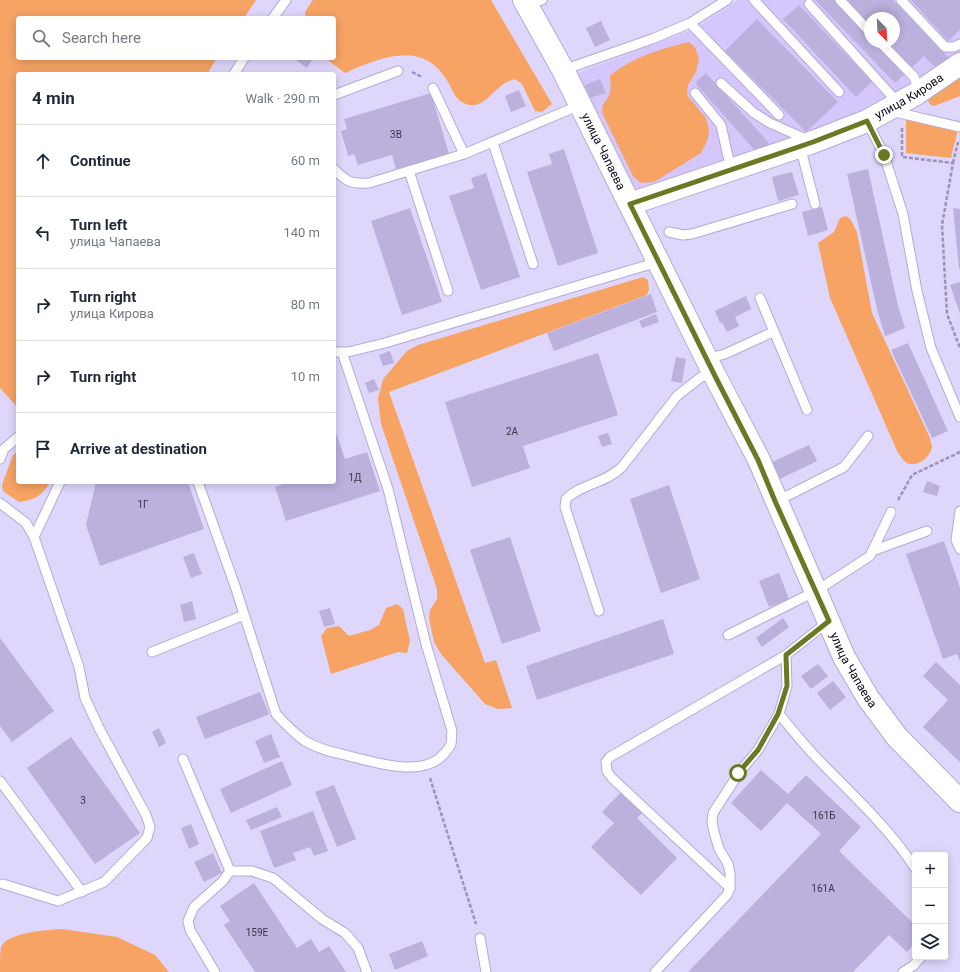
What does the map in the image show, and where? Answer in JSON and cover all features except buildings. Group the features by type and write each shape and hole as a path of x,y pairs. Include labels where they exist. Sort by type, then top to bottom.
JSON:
{"main road":[{"name":"улица Чапаева","path":"531,1 580,105 758,460 844,657 868,698 897,738 960,802"},
{"name":"улица Кирова","path":"630,204 807,144 867,121 901,105 960,64"}],"lane":[{"path":"274,16 286,0"},
{"path":"563,70 652,39 690,23 727,0"},
{"path":"754,0 839,92"},
{"path":"840,0 864,26"},
{"path":"901,0 945,46 954,48 960,44"},
{"path":"809,4 901,105 960,127"},
{"path":"690,23 779,115"},
{"path":"886,48 914,77 916,83 901,105"},
{"path":"235,72 243,60"},
{"path":"336,94 398,71"},
{"path":"722,83 754,112 807,144 815,204"},
{"path":"433,88 464,154"},
{"path":"695,94 721,126 731,170"},
{"path":"336,171 343,178 356,184 369,183 464,154 494,143 580,105"},
{"path":"867,121 884,155 903,214 917,291 931,348 960,417"},
{"path":"494,143 533,264"},
{"path":"409,171 448,291"},
{"path":"670,232 683,235 692,234 792,204"},
{"path":"199,484 244,615 276,714 290,730 305,740 327,751 386,765 416,767 434,763 445,754 451,744 452,731 426,644 388,489 338,352 348,352 385,343 658,262"},
{"path":"760,298 773,332 808,410"},
{"path":"599,611 565,507 566,499 572,493 615,474 622,468 677,396 701,377 710,366 725,354 773,332"},
{"path":"775,501 844,467 868,436"},
{"path":"0,459 4,449 16,439"},
{"path":"34,536 59,484"},
{"path":"0,503 26,523 34,536 79,667 85,698 99,728 146,815 150,827 147,838 104,882 82,892 58,901 3,884"},
{"path":"960,511 956,540 960,550"},
{"path":"728,635 816,591 870,556 891,512"},
{"path":"872,551 927,531"},
{"path":"152,652 244,615"},
{"path":"730,888 612,778 608,771 606,762 610,757 786,655 829,621"},
{"path":"655,972 727,895 730,888 730,873 728,864 719,849 714,832 712,822 713,813 738,773 758,750 778,714 787,686 786,655"},
{"path":"778,714 812,753 872,812 912,864"},
{"path":"183,758 230,871"},
{"path":"0,781 82,892"},
{"path":"215,972 190,930 188,921 194,907 223,881 230,871"},
{"path":"230,871 252,871 273,878 322,919 345,933 358,948 367,972"},
{"path":"480,938 486,972"},
{"path":"903,972 918,960"}],"path":[{"path":"398,71 413,72 424,78 433,88"},
{"path":"901,105 902,157 953,163"},
{"path":"958,141 942,225 947,314 960,348"},
{"path":"891,512 912,476 960,452"},
{"path":"426,766 480,938"}],"shaded area":[{"path":"0,0 256,0 245,16 16,16 16,60 216,60 208,72 16,72 16,406 0,388"},
{"path":"313,0 491,0 552,104 542,112 535,111 522,84 515,79 504,84 479,104 466,104 456,97 448,82 438,69 427,60 414,56 401,55 387,57 345,73 328,60 336,60 336,16 306,16 305,12"},
{"path":"739,0 960,0 960,51 935,75 858,115 635,198 570,76 694,29"},
{"path":"689,42 695,47 699,59 696,72 688,85 687,95 706,118 709,129 708,139 701,153 654,182 641,183 633,176 603,115 603,106 610,93 610,76 619,69 647,54"},
{"path":"960,78 960,96 934,106 929,103 928,100 930,95"},
{"path":"906,118 958,129 951,158 906,153"},
{"path":"846,216 851,220 857,232 872,313 932,445 930,453 927,457 916,464 907,463 898,453 830,298 818,243 834,232 840,218"},
{"path":"643,277 648,280 649,289 647,295 389,392 485,663 496,660 512,708 498,709 485,704 441,654 434,642 429,619 430,610 437,599 437,589 381,424 378,399 383,379 407,351 418,345"},
{"path":"16,453 16,484 49,484 38,496 19,502 3,491 2,485 13,455"},
{"path":"397,604 403,609 410,641 407,653 398,652 331,674 321,636 327,628 339,626 349,636 370,630 379,625 386,608"},
{"path":"62,929 117,937 155,955 169,972 0,972 1,947 5,942 19,935"}],"route":[{"path":"738,773 758,750 778,714 787,686 786,655 829,621 758,460 706,359 630,204 813,142 867,121 884,155"}]}
